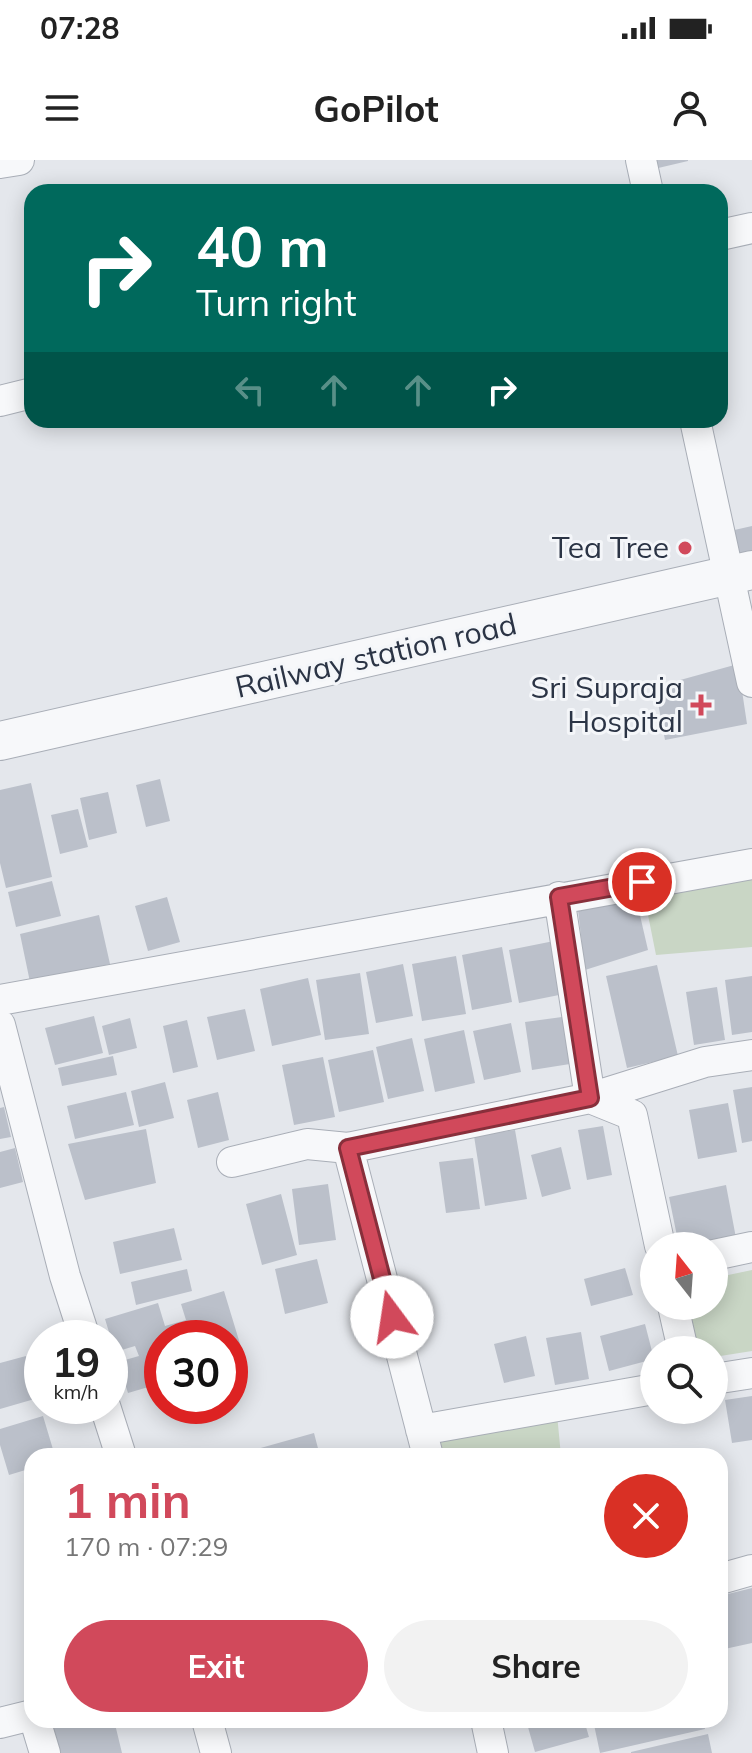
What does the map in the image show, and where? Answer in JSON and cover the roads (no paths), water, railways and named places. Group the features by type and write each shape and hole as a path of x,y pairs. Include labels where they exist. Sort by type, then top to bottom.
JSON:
{"street":[{"path":"0,163 19,160"},
{"path":"641,160 646,184"},
{"path":"728,233 752,228"},
{"path":"0,401 24,395"},
{"path":"697,428 740,573 752,682"},
{"name":"Railway station road","path":"0,741 740,573"},
{"path":"0,1000 752,864"},
{"path":"559,897 590,1098"},
{"path":"0,1025 9,1093 79,1320"},
{"path":"232,1162 307,1144 348,1148 590,1098 705,1062 752,1055"},
{"path":"590,1098 632,1115 657,1232"},
{"path":"348,1148 424,1443 640,1392"},
{"path":"728,1252 752,1247"},
{"path":"728,1377 752,1373"},
{"path":"111,1424 118,1448"},
{"path":"728,1577 752,1570"},
{"path":"0,1723 24,1717"},
{"path":"37,1728 45,1753"},
{"path":"209,1728 216,1753"},
{"path":"488,1728 493,1753"}],"place":[{"name":"Tea Tree","path":"685,548"},
{"name":"Sri Supraja Hospital","path":"701,705"}]}
